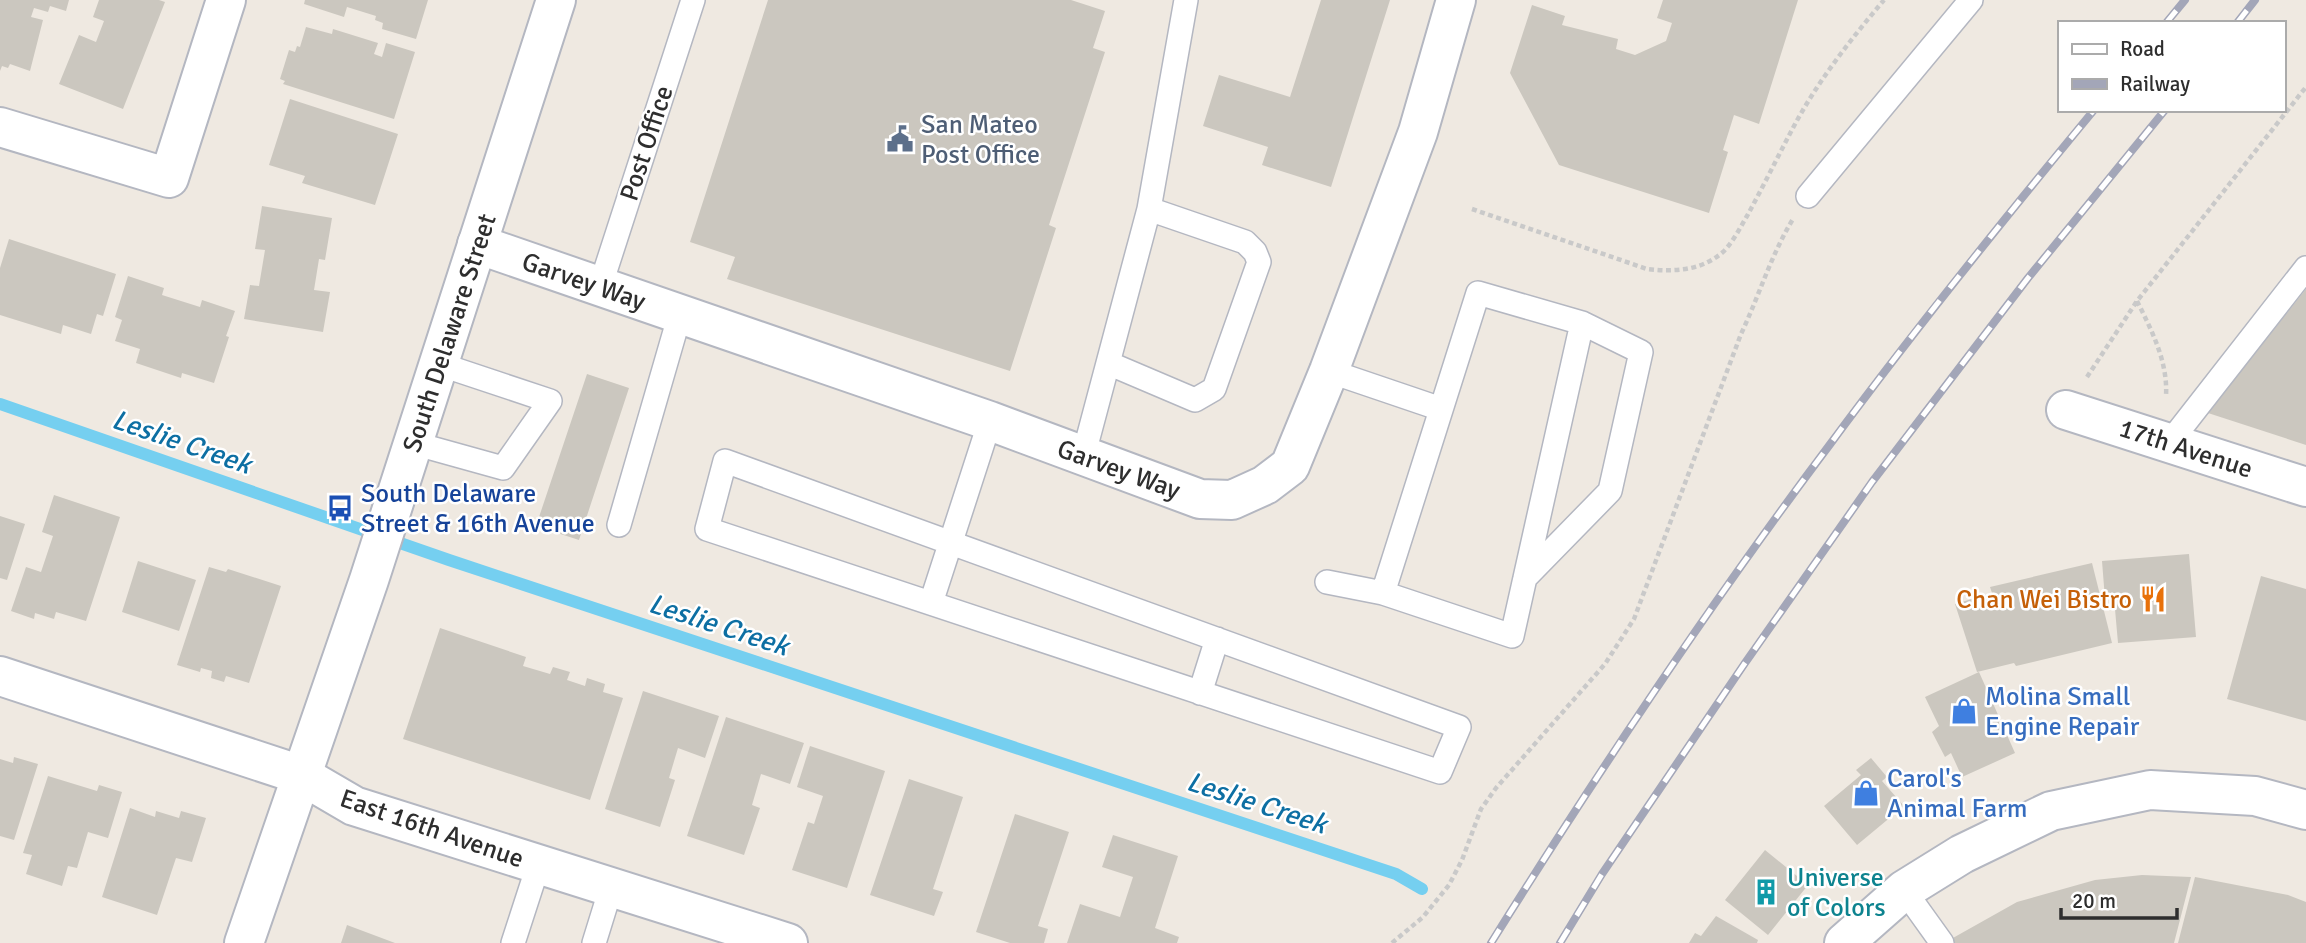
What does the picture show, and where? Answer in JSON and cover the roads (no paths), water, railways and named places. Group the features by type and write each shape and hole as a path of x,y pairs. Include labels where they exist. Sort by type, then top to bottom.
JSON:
{"street":[{"path":"0,127 169,178 226,0"},
{"name":"South Delaware Street","path":"244,943 369,580 556,0"},
{"name":"Garvey Way","path":"477,244 990,421 1200,499 1232,500 1265,485 1290,466 1329,371 1418,132 1456,0"},
{"name":"17th Avenue","path":"2066,410 2168,425 2306,487"},
{"name":"East 16th Avenue","path":"0,676 301,775 354,806 779,942"},
{"path":"1844,943 1904,890 1962,854 2051,811 2150,790 2255,796 2306,810"}],"lane":[{"name":"Post Office","path":"600,286 693,0"},
{"path":"1083,457 1149,209 1186,0"},
{"path":"1808,196 1971,0"},
{"path":"1108,363 1195,400 1208,394 1214,389 1259,262 1255,252 1245,242 1149,209"},
{"path":"2168,425 2306,268"},
{"path":"1383,593 1478,293 1582,323 1641,352 1610,491 1525,578"},
{"path":"619,525 680,314"},
{"path":"1327,582 1383,593 1512,636 1582,323"},
{"path":"413,443 503,468 550,401 439,364"},
{"path":"1329,371 1441,409"},
{"path":"931,603 990,421"},
{"path":"726,461 1459,727 1440,772 931,603 707,529 726,461"},
{"path":"1200,693 1217,639"},
{"path":"513,943 538,866"},
{"path":"594,943 611,888"},
{"path":"1904,890 1942,943"}],"waterway":[{"name":"Leslie Creek","path":"0,404 449,560 1396,874 1422,889"}],"railway":[{"path":"2168,21 2185,0"},
{"path":"2239,21 2255,0"},
{"path":"1491,943 1656,689 1786,504 1927,316 2092,112"},
{"path":"1560,943 1602,874 1872,482 2028,278 2163,112"}],"place":[{"name":"San Mateo Post Office","path":"900,139"},
{"name":"South Delaware Street & 16th Avenue","path":"340,508"},
{"name":"Chan Wei Bistro","path":"2153,599"},
{"name":"Molina Small Engine Repair","path":"1964,711"},
{"name":"Carol's Animal Farm","path":"1866,793"},
{"name":"Universe of Colors","path":"1766,892"}]}
